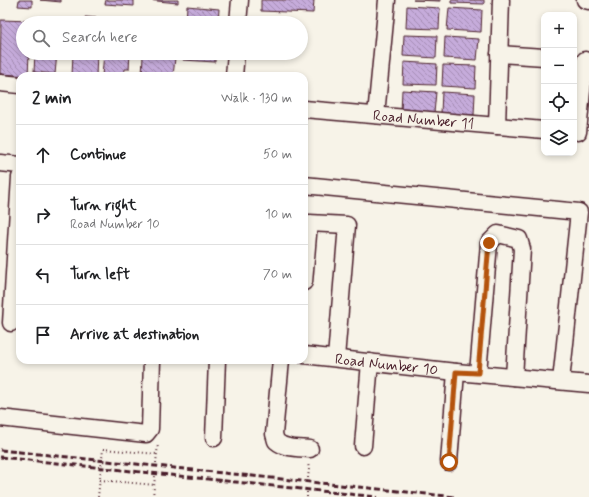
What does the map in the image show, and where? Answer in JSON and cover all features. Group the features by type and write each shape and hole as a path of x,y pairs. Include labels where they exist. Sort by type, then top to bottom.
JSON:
{"street":[{"path":"239,16 240,0"},
{"path":"376,115 387,0"},
{"path":"497,126 501,0"},
{"path":"499,54 541,57"},
{"path":"234,72 235,60"},
{"path":"580,133 583,60"},
{"path":"0,83 16,85"},
{"name":"Road Number 11","path":"308,109 541,130"},
{"path":"0,163 16,165"},
{"path":"308,185 579,212 561,381"},
{"path":"308,235 309,223 347,225 336,358"},
{"path":"478,373 489,243 498,234 519,239 522,249 514,377"},
{"path":"10,322 16,247"},
{"name":"Road Number 10","path":"308,355 456,372 589,384"},
{"path":"363,446 370,362"},
{"path":"0,418 146,434 150,429 152,364"},
{"path":"214,438 217,364"},
{"path":"281,364 274,434 276,442 280,445 309,454"},
{"path":"449,462 456,372"}],"path":[{"path":"156,463 158,444"},
{"path":"98,497 103,449 157,454"},
{"path":"308,478 309,454"},
{"path":"153,497 156,476"},
{"path":"100,480 154,485"},
{"path":"307,492 307,497"}],"building":[{"path":"19,0 32,0 32,7 18,6"},
{"path":"40,0 61,0 61,2"},
{"path":"106,0 134,0 134,6 105,4"},
{"path":"147,0 178,0 178,3"},
{"path":"261,0 314,0 313,13 261,11"},
{"path":"413,0 440,0 440,1"},
{"path":"451,0 484,0 484,4 451,3"},
{"path":"187,6 219,9 218,16 186,16"},
{"path":"407,6 440,8 439,29 406,28"},
{"path":"449,8 482,10 481,32 447,30"},
{"path":"1,20 16,20 16,60 29,60 28,72 16,72 16,75 0,74"},
{"path":"404,35 437,36 436,58 403,56"},
{"path":"445,37 479,39 477,60 444,58"},
{"path":"35,60 56,60 55,72 34,72"},
{"path":"73,60 97,60 96,72 72,72"},
{"path":"103,60 130,60 129,69 125,69 125,72 102,72"},
{"path":"143,60 175,60 173,72 142,72"},
{"path":"183,60 215,60 215,62"},
{"path":"404,62 437,64 436,85 403,84"},
{"path":"443,65 476,66 475,88 442,86"},
{"path":"402,90 436,92 434,113 401,112"},
{"path":"442,92 475,94 474,115 441,113"}],"railway":[{"path":"0,450 456,497"},
{"path":"0,457 377,497"}],"route":[{"path":"449,462 456,372 478,373 489,243"}]}
